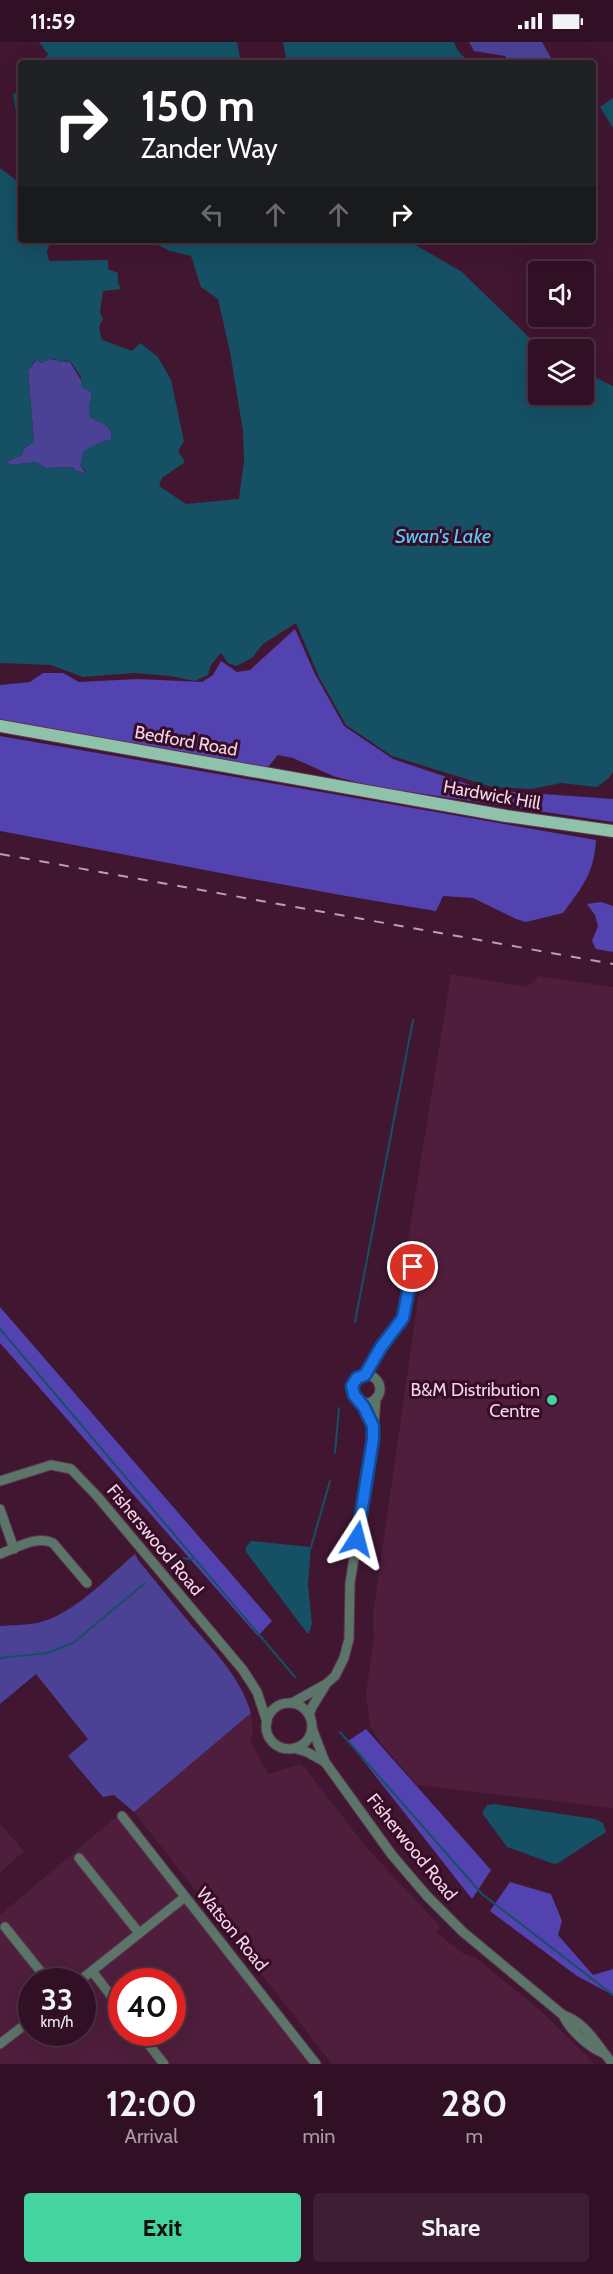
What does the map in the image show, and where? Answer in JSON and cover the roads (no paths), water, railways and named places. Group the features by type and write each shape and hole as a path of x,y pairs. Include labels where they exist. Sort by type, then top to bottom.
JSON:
{"main road":[{"name":"Bedford Road","path":"0,726 366,792"},
{"name":"Hardwick Hill","path":"366,792 506,816 613,831"}],"street":[{"path":"365,1375 376,1355 403,1318 413,1267"},
{"path":"257,1692 272,1702 292,1703 335,1676 349,1639 350,1583 373,1439 376,1398 380,1389 377,1381 376,1355"},
{"path":"373,1426 354,1395 352,1386 357,1378 365,1375 377,1381"},
{"path":"360,1402 373,1401 376,1398"},
{"name":"Fisherswood Road","path":"0,1481 51,1465 71,1469 97,1496 243,1670 257,1692 267,1722"},
{"path":"0,1509 14,1549"},
{"path":"0,1554 43,1539 53,1543 87,1583"},
{"path":"309,1715 326,1683"},
{"path":"281,1704 272,1711 267,1722 268,1735 276,1744 294,1748 306,1741 312,1728 309,1715 300,1706 292,1703"},
{"name":"Fisherwood Road","path":"312,1728 325,1762 392,1855 426,1896 463,1932 563,2015 566,2023 613,2064"},
{"name":"Fisherwood Road","path":"294,1748 325,1762"},
{"name":"Watson Road","path":"122,1816 316,2064"},
{"path":"79,1858 139,1933"},
{"path":"96,1968 185,1897"},
{"path":"5,1927 38,1968"},
{"path":"96,1976 108,1992"},
{"path":"0,2044 18,2030"},
{"path":"150,2046 164,2064"}],"water":[{"path":"39,42 237,42 240,60 44,60 48,54"},
{"path":"283,42 454,42 463,56 469,60 286,60"},
{"path":"18,92 18,122 13,94"},
{"path":"613,98 613,128 600,107"},
{"name":"Swan's Lake","path":"0,168 18,183 18,243 48,243 49,261 108,260 108,269 118,273 118,283 121,289 103,291 100,312 103,319 99,327 102,340 132,351 140,343 158,357 171,380 184,441 178,451 185,462 162,478 159,486 186,504 239,499 244,461 243,431 230,352 218,299 201,287 191,256 170,251 154,243 412,243 462,272 531,339 528,339 528,405 594,405 594,377 613,386 613,772 597,787 561,783 532,789 492,787 392,756 346,725 319,677 296,623 263,644 252,658 236,666 228,663 221,653 211,665 208,675 195,681 135,673 83,677 51,665 0,663","holes":["49,359 55,359 60,363 64,360 71,362 81,377 81,387 92,393 90,418 109,428 112,435 111,440 106,440 83,451 80,466 86,473 76,471 73,467 46,468 36,462 11,465 6,462 22,455 24,448 34,442 28,371 35,360 41,363"]},
{"path":"251,1541 311,1547 308,1585 312,1624 309,1633 246,1552 246,1547"},
{"path":"494,1804 595,1819 603,1823 606,1832 554,1864 507,1847 482,1813 487,1805"}],"waterway":[{"path":"355,1322 413,1020"},
{"path":"0,1329 295,1677"},
{"path":"335,1453 339,1408"},
{"path":"311,1547 330,1481"},
{"path":"170,1562 180,1558 192,1559"},
{"path":"0,1658 47,1653 73,1643 145,1583"},
{"path":"340,1732 482,1894 613,1995"}],"railway":[{"path":"0,854 613,964"}],"place":[{"name":"B&M Distribution Centre","path":"552,1400"}]}
